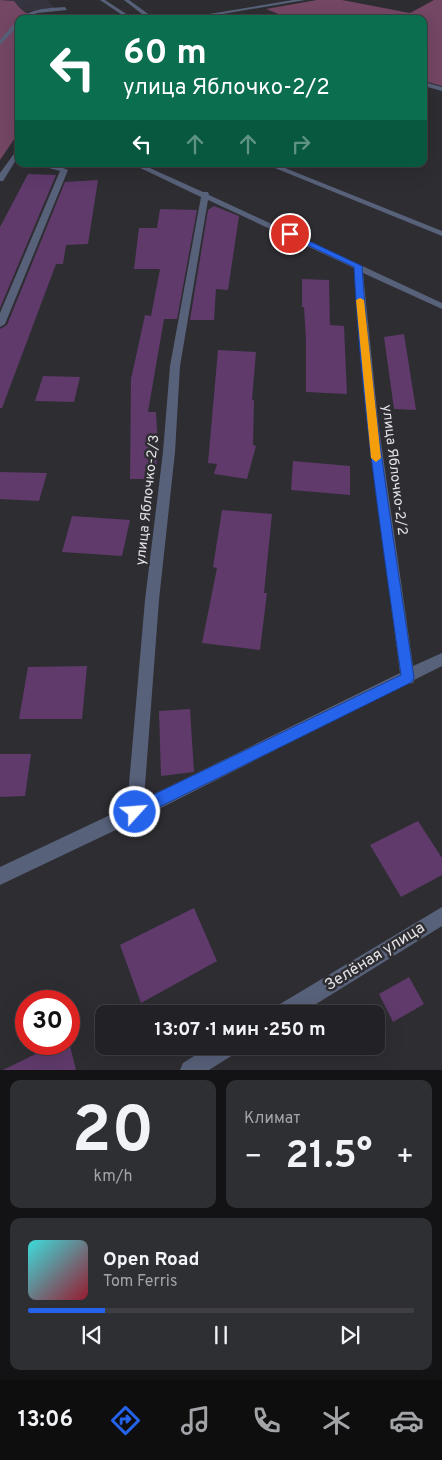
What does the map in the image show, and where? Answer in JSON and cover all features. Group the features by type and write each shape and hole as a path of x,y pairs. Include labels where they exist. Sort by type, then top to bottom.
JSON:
{"street":[{"path":"102,0 126,15"},
{"path":"126,0 146,15"},
{"path":"206,15 303,0"},
{"path":"244,4 251,8"},
{"path":"25,15 35,11 65,9"},
{"path":"0,43 15,26"},
{"path":"427,85 442,90"},
{"path":"0,179 15,161"},
{"path":"0,324 64,170 56,167"},
{"path":"143,167 205,194 442,306"},
{"path":"277,167 442,234"},
{"name":"улица Яблочко-2/3","path":"135,812 152,600 169,452 175,366 205,194"},
{"name":"улица Яблочко-2/2","path":"358,266 361,317 376,460 408,678"},
{"path":"0,876 408,678 442,659"},
{"name":"Зелёная улица","path":"297,1005 442,916"},
{"path":"190,1070 214,1055"}],"shaded area":[{"path":"0,0 14,1 26,13 38,15 15,15 15,138 0,160"},
{"path":"11,0 47,0 55,8 22,12"},
{"path":"317,0 342,0 410,13 434,0 442,0 442,86 427,82 427,15 281,15 266,9"}],"building":[{"path":"28,174 56,175 0,308 0,227"},
{"path":"98,180 88,244 66,245 63,264 56,264 2,408 0,408 0,329 7,325 65,182"},
{"path":"214,206 239,216 228,290 216,289 214,320 190,320 208,210"},
{"path":"160,209 197,210 177,319 164,319 148,412 156,412 158,449 155,479 130,479 131,379 145,315 151,316 160,269 134,269 139,228 157,228"},
{"path":"302,279 329,280 330,325 344,326 347,394 306,392 306,340 304,307 302,307"},
{"path":"404,334 416,410 394,409 384,337"},
{"path":"218,350 256,352 252,400 254,400 253,445 256,446 247,479 214,474 217,464 208,463"},
{"path":"43,376 80,377 74,402 35,401"},
{"path":"293,461 350,466 350,495 291,490"},
{"path":"0,472 47,473 39,501 0,499"},
{"path":"222,510 272,514 264,593 267,593 260,650 202,643 217,568 213,567"},
{"path":"72,516 130,520 122,556 62,552"},
{"path":"87,666 82,719 19,719 28,667"},
{"path":"190,709 194,772 161,776 159,711"},
{"path":"0,754 31,754 25,796 0,797"},
{"path":"418,821 442,858 442,875 401,897 370,845"},
{"path":"194,908 217,961 141,1003 120,945"},
{"path":"409,977 424,1004 393,1022 379,994"},
{"path":"34,1055 72,1055 76,1070 3,1070"}],"slow traffic":[{"path":"360,300 376,458"}],"route":[{"path":"135,812 408,678 376,460 361,317 358,266 290,234"}]}
